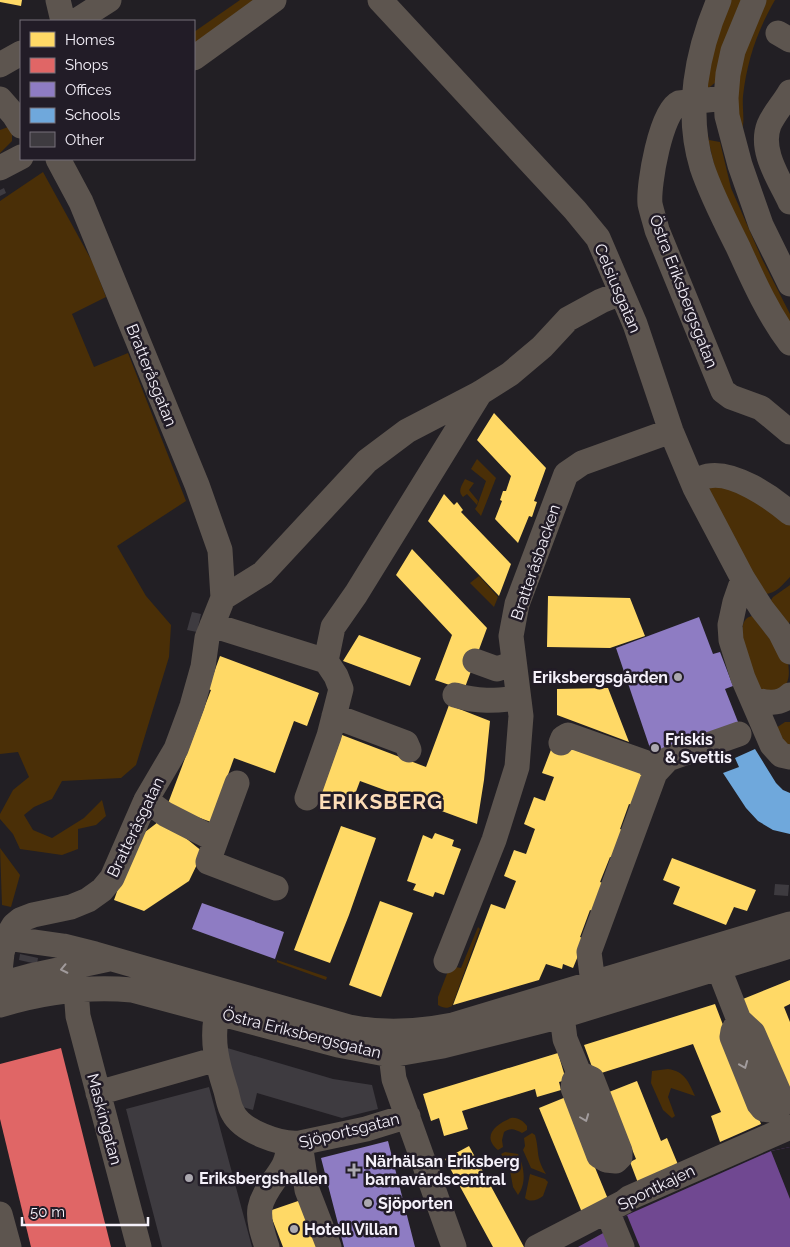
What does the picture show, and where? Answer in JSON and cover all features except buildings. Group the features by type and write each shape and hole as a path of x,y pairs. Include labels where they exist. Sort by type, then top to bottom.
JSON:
{"street":[{"path":"58,0 63,20"},
{"path":"78,20 109,0"},
{"path":"195,57 274,0"},
{"name":"Celsiusgatan","path":"380,0 575,210 598,238 634,324 671,431 693,482 744,579 762,609 780,632 790,652"},
{"path":"719,0 710,20 701,50 697,73 695,102 697,144 707,180 762,299 790,344"},
{"path":"754,0 733,52 728,74 727,116 738,157 761,225 790,284"},
{"path":"0,65 20,54"},
{"path":"790,92 769,125 766,145 790,202"},
{"name":"Östra Eriksbergsgatan","path":"726,98 674,105 666,121 653,169 650,190 653,215 657,230 723,391 731,398 761,408 790,432"},
{"path":"0,100 20,124"},
{"path":"0,168 20,158"},
{"name":"Bratteråsgatan","path":"2,988 3,938 14,924 33,915 71,907 88,900 102,890 112,878 146,800 176,749 192,706 207,638 223,598 220,550 196,485 81,202 59,160"},
{"path":"761,225 790,214"},
{"path":"223,598 263,574 367,461 407,432 480,393 510,374 542,348 568,319 601,301 621,293"},
{"path":"326,661 333,627 356,594 480,393"},
{"name":"Bratteråsbacken","path":"446,961 494,840 517,767 521,716 510,636 517,604 566,474 582,463 671,431"},
{"path":"693,482 707,476 720,476 735,480 773,499 790,513"},
{"path":"744,579 735,602 730,625 731,640 743,678 772,746 781,755 790,757"},
{"path":"212,625 326,661 336,676 341,689 329,736 307,798"},
{"path":"475,661 497,669 514,663"},
{"path":"455,695 470,700 485,701 518,698"},
{"path":"753,699 764,702 777,702 790,695"},
{"path":"334,716 406,744 409,750"},
{"path":"570,742 645,759 668,759 739,734"},
{"path":"598,994 589,952 589,932 645,759"},
{"path":"236,783 208,862 276,888"},
{"path":"146,800 165,814 216,840"},
{"name":"Östra Eriksbergsgatan","path":"2,988 38,995 111,988 132,990 338,1045 391,1055 443,1046 562,1016 598,994 790,924"},
{"name":"Östra Eriksbergsgatan","path":"3,938 63,946 111,958 335,1024 389,1032 422,1031 719,969 790,946"},
{"path":"2,988 30,976 111,958"},
{"path":"719,969 739,1020 732,1037 759,1104 763,1110 780,1123"},
{"name":"Maskingatan","path":"76,990 78,1016 139,1247"},
{"name":"Sjöportsgatan","path":"216,1012 213,1042 233,1114 266,1138 295,1144 366,1129 408,1116"},
{"path":"562,1016 565,1039 579,1073 574,1080 573,1088 600,1156 606,1160 616,1161 629,1198"},
{"path":"391,1055 394,1079 454,1247"},
{"path":"98,1093 217,1059"},
{"name":"Spontkajen","path":"537,1247 629,1198 780,1123"},
{"path":"295,1144 307,1190 329,1247"},
{"name":"Sjöportsgatan","path":"267,1247 261,1228 260,1209 266,1190 295,1144"},
{"path":"607,1211 622,1247"},
{"path":"0,1214 10,1247"}],"shaded area":[{"path":"240,0 262,0 195,49 195,31"},
{"path":"730,0 745,0 716,82 706,90 706,74"},
{"path":"766,0 775,0 763,23 750,58 743,96 742,131 736,113 740,63"},
{"path":"704,121 709,140 720,142 731,188 762,259 790,314 790,328 718,182"},
{"path":"12,127 12,141 0,153 0,130"},
{"path":"43,172 93,263 106,297 72,314 94,367 128,353 186,501 117,546 146,596 171,625 169,657 136,765 121,778 62,781 52,799 34,807 24,815 33,830 52,838 84,818 102,800 106,816 96,825 78,829 78,849 62,855 20,849 13,834 0,819 0,814 13,790 29,777 18,752 0,754 0,201"},
{"path":"477,459 496,478 481,516 475,509 486,481 471,469"},
{"path":"465,479 474,483 469,490 478,501 477,505 467,494 463,497 460,493"},
{"path":"720,483 790,518 790,577 779,588 769,594 765,594 725,534 709,488"},
{"path":"479,576 498,597 494,607 470,583"},
{"path":"790,585 789,624 769,603 773,597"},
{"path":"752,616 788,662 788,680 779,694 762,693 749,664 742,628 745,620"},
{"path":"785,722 790,722 790,750 776,728"},
{"path":"0,848 20,875 11,907 2,905"},
{"path":"478,927 480,929 452,1006 447,1008 440,1006 438,1005 438,997 450,966 461,968"},
{"path":"277,960 327,977 326,980 277,962"},
{"path":"668,1069 682,1075 695,1096 671,1088 668,1097 675,1116 672,1118 663,1110 651,1083 652,1071"},
{"path":"511,1118 522,1121 527,1126 527,1130 522,1133 511,1129 504,1132 503,1147 498,1150 493,1145 491,1135 496,1127"},
{"path":"532,1133 535,1135 539,1158 546,1174 531,1168 523,1150 525,1146 524,1138"},
{"path":"790,1147 790,1247 578,1247 605,1232 627,1215 771,1151"},
{"path":"505,1152 518,1154 522,1164 524,1180 518,1195 513,1187 509,1165 501,1154"},
{"path":"530,1174 545,1179 548,1182 543,1196 539,1199 529,1200 525,1198"}],"pier":[{"path":"790,1147 790,1199 771,1151"},
{"path":"627,1215 640,1247 611,1247 605,1232"}],"place":[{"name":"Eriksbergsgården","path":"678,677"},
{"name":"Friskis & Svettis","path":"655,748"},
{"name":"Närhälsan Eriksberg barnavårdscentral","path":"354,1170"},
{"name":"Eriksbergshallen","path":"189,1178"},
{"name":"Sjöporten","path":"368,1203"},
{"name":"Hotell Villan","path":"294,1229"}],"district":[{"name":"ERIKSBERG","path":"381,802"}]}
